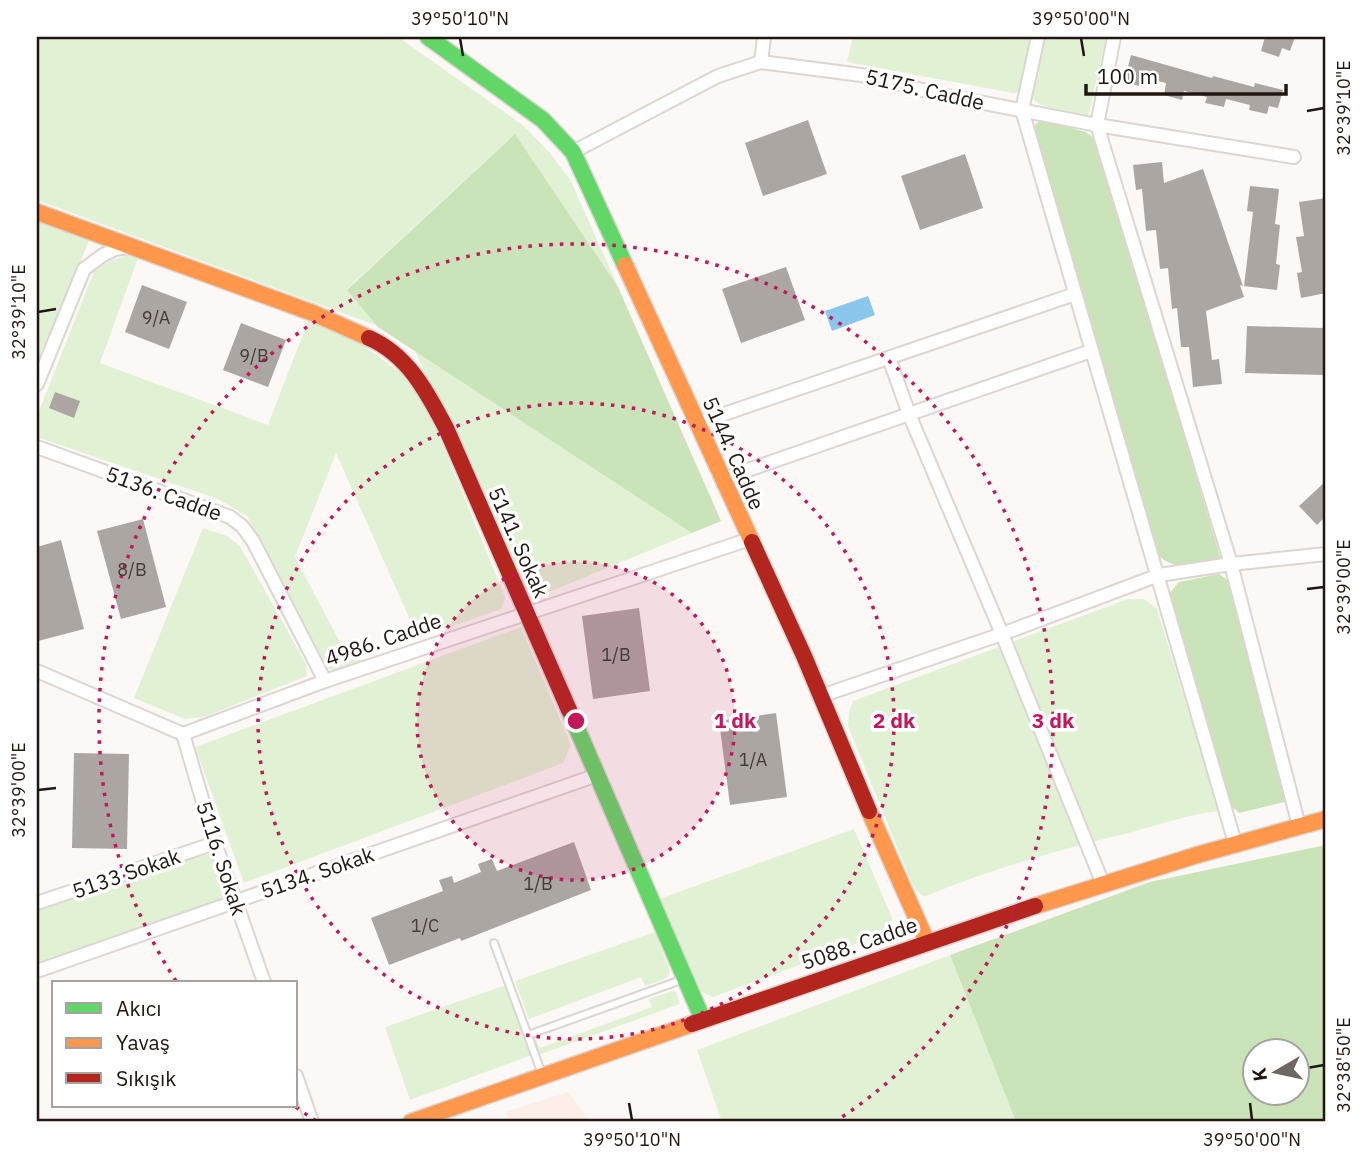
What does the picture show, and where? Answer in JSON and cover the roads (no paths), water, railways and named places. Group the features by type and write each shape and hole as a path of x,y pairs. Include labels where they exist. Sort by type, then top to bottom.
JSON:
{"street":[{"name":"5144. Cadde","path":"428,37 543,120 573,152 821,696 927,942"},
{"path":"761,62 764,37"},
{"path":"1038,37 1022,110 1235,843"},
{"path":"1114,37 1097,125 1231,564 1298,826"},
{"name":"5175. Cadde","path":"573,152 718,76 761,62 869,76 937,94 1097,125 1294,157"},
{"path":"37,212 129,247"},
{"path":"37,384 84,270 103,255 129,247"},
{"name":"5141. Sokak","path":"129,247 313,313 374,340 398,357 423,384 446,428 703,1020"},
{"path":"698,423 1075,294"},
{"path":"722,479 1091,351"},
{"path":"889,358 909,414 1103,884"},
{"name":"5136. Cadde","path":"37,447 230,517 242,526 253,541 325,681"},
{"name":"4986. Cadde","path":"183,734 325,681 750,539"},
{"path":"821,696 1002,634 1159,575 1326,554"},
{"path":"37,671 183,734"},
{"name":"5116. Sokak","path":"183,734 215,843 264,981"},
{"name":"5134. Sokak","path":"37,971 597,775"},
{"name":"5088. Cadde","path":"411,1122 927,942 1235,843 1326,819"},
{"name":"5133 Sokak","path":"37,902 215,843"},
{"path":"298,1082 312,1122"}],"lane":[{"path":"494,943 543,1075"},
{"path":"528,1035 684,979"}],"water":[{"path":"868,296 875,315 832,331 825,311"}]}
